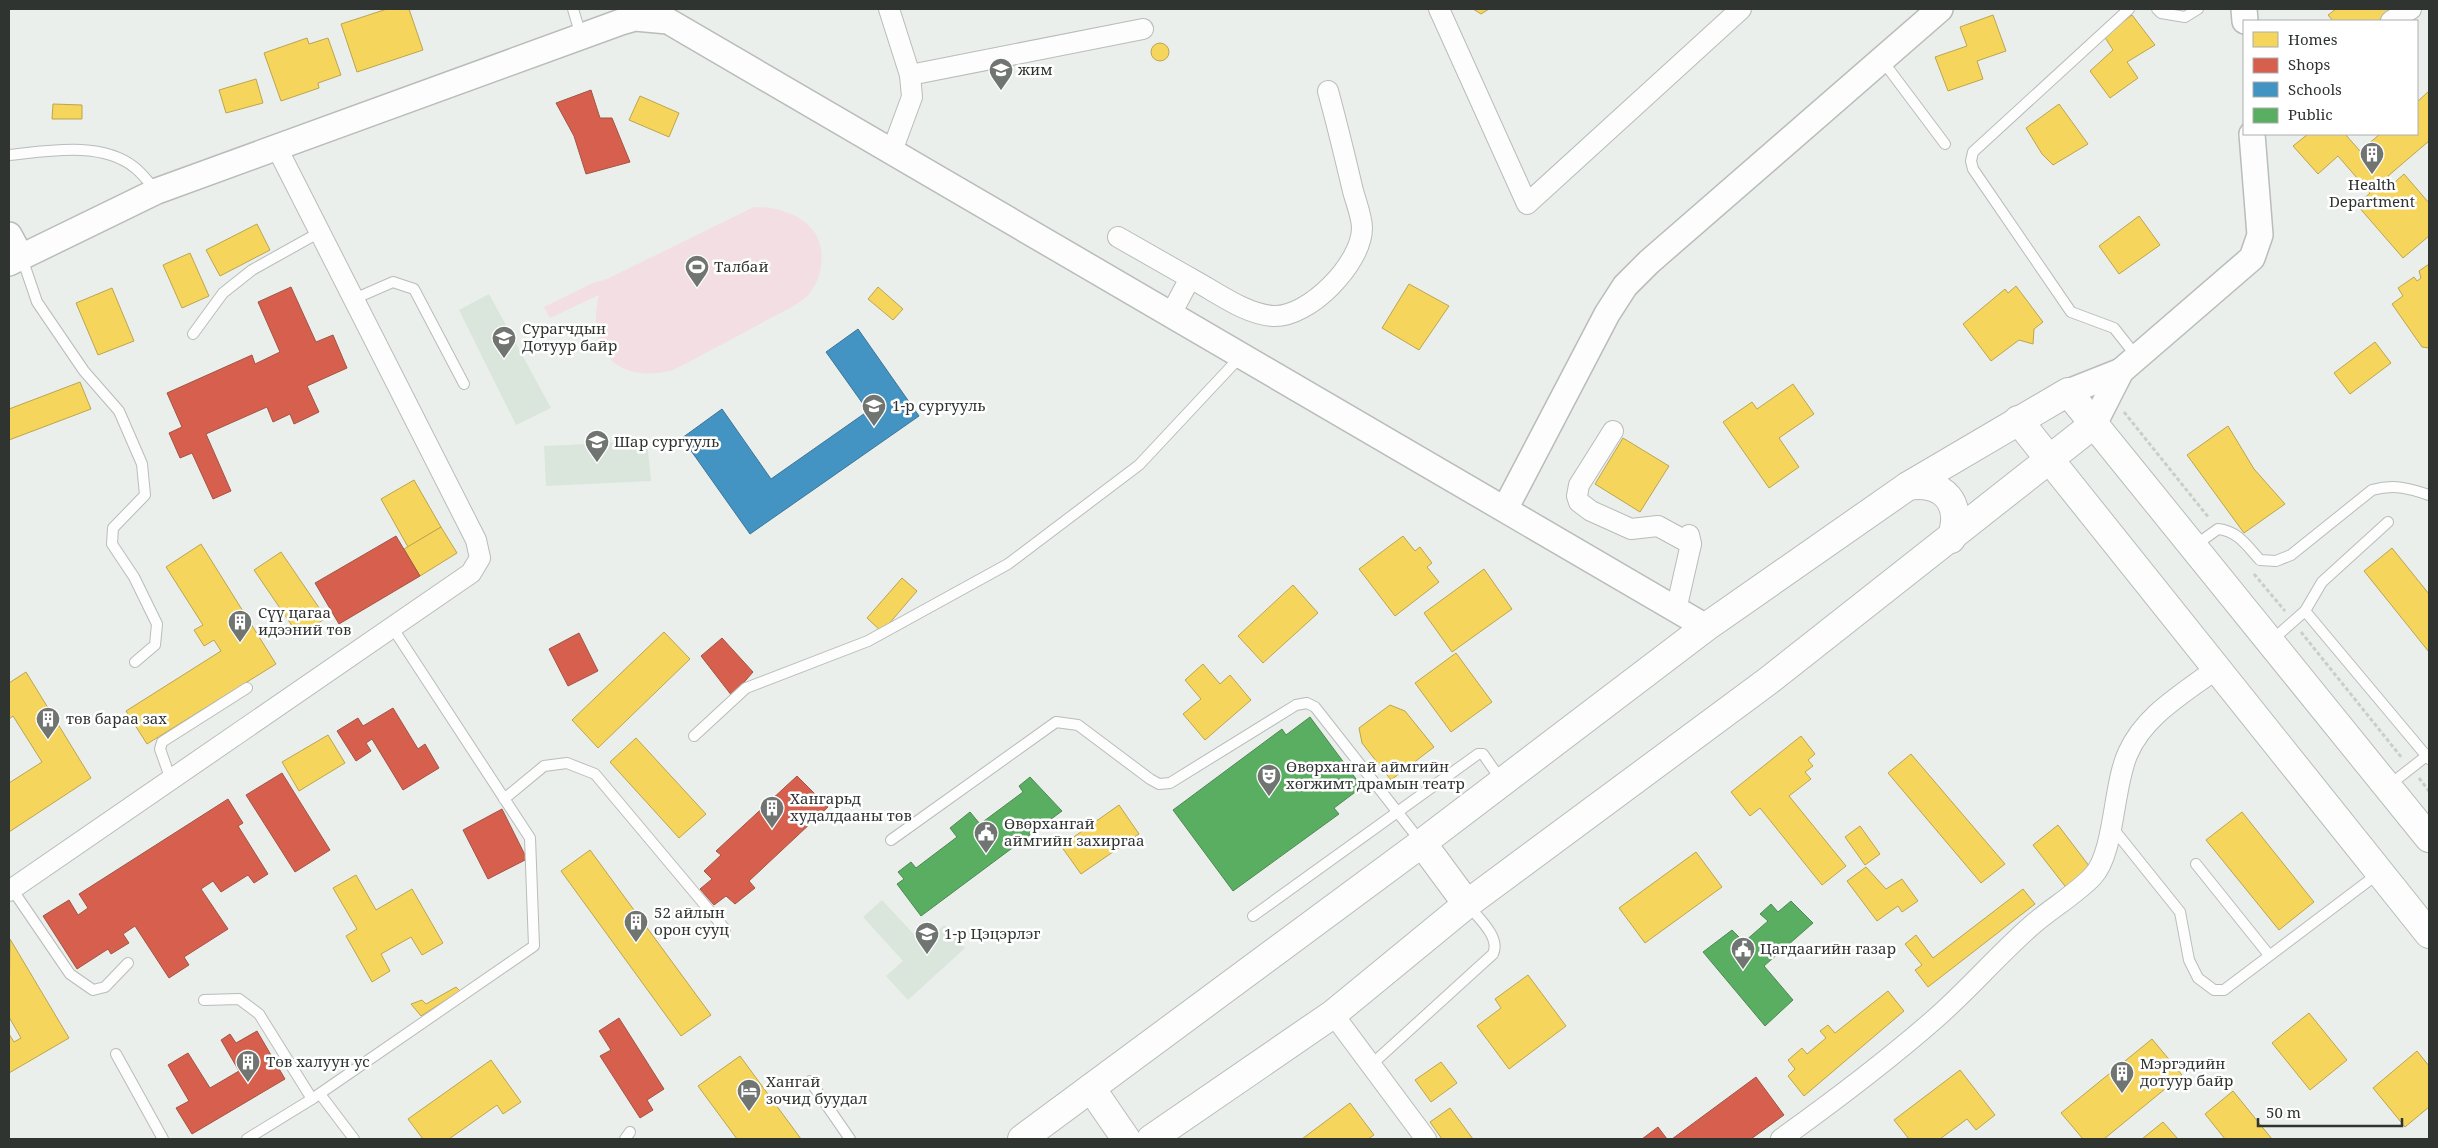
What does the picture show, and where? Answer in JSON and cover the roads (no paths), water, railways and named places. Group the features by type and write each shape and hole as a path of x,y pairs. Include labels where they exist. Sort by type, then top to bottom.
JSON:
{"main road":[{"path":"1022,1139 1422,843 1706,627 1908,486 2068,392 2429,838"},
{"path":"2018,420 2429,934"},
{"path":"1151,1139 1332,1014 1468,904 1768,681 1951,539 2094,424"},
{"path":"1908,486 1923,484 1937,488 1948,497 1955,510 1956,518 1956,525 1951,539"},
{"path":"1422,843 1468,904"},
{"path":"1091,1088 1126,1139"}],"street":[{"path":"889,9 910,75 912,97 892,151"},
{"path":"1439,9 1527,204 1742,9"},
{"path":"1504,509 1607,314 1625,286 1649,262 1940,9"},
{"path":"2393,20 2411,9"},
{"path":"9,236 15,260 157,190 581,36 652,13 892,151 1706,627"},
{"path":"910,75 1143,29"},
{"path":"1118,237 1242,306 1273,316 1297,310 1331,286 1343,272 1354,253 1362,228 1328,91"},
{"path":"2094,424 2109,394 2129,364 2252,258 2260,235 2252,135"},
{"path":"10,890 471,573 480,558 476,540 276,146"},
{"path":"1171,314 1190,278"},
{"path":"2068,392 2129,364"},
{"path":"1613,430 1579,485 1577,496 1579,502 1591,511 1627,528 1640,530 1658,526 1690,540 1676,610"},
{"path":"1781,1139 1827,1106 1936,1018 2031,926 2094,875 2104,853 2119,779 2128,753 2137,736 2152,717 2217,668"},
{"path":"1332,1014 1426,1139"}],"lane":[{"path":"572,9 581,36"},
{"path":"2129,9 1973,152 1971,161 1974,169 2071,312 2114,328 2129,364"},
{"path":"2157,9 2161,13 2185,17 2198,9"},
{"path":"1882,59 1946,144"},
{"path":"9,155 81,150 109,154 134,167 157,190"},
{"path":"193,334 223,293 252,270 320,232"},
{"path":"15,260 37,302 84,371 119,411 142,464 144,495 113,528 112,544 134,577 157,624 155,645 135,662"},
{"path":"354,299 393,282 414,289 464,384"},
{"path":"694,736 746,688 868,641 1008,564 1138,465 1241,355"},
{"path":"2194,547 2218,529 2229,530 2238,536 2260,560 2276,562 2292,555 2372,490 2387,486 2400,486 2429,495"},
{"path":"2270,642 2305,611 2322,582 2388,522"},
{"path":"2305,611 2429,756 2388,787"},
{"path":"247,1139 316,1097 534,946 530,838 392,627"},
{"path":"171,780 160,749 162,742 247,688"},
{"path":"891,840 1056,722 1078,725 1158,784 1170,783 1296,705 1307,703 1316,707 1422,843"},
{"path":"1253,916 1478,754 1483,754 1502,782"},
{"path":"504,799 544,766 567,763 595,774 725,929"},
{"path":"2111,826 2180,912 2189,960 2198,978 2214,990 2224,990 2380,872"},
{"path":"2196,864 2269,955"},
{"path":"10,890 70,974 93,990 105,987 128,963"},
{"path":"1371,1066 1493,954 1496,947 1494,939 1468,904"},
{"path":"204,1000 239,999 260,1014 316,1097 354,1139"},
{"path":"116,1054 163,1139"},
{"path":"810,1081 850,1139"}],"place":[{"name":"жим","path":"1001,91"},
{"name":"Health Department","path":"2372,175"},
{"name":"Талбай","path":"697,288"},
{"name":"Сурагчдын Дотуур байр","path":"504,359"},
{"name":"1-р сургууль","path":"874,427"},
{"name":"Шар сургууль","path":"597,463"},
{"name":"Сүү цагаа идээний төв","path":"240,643"},
{"name":"төв бараа зах","path":"48,740"},
{"name":"Өвөрхангай аймгийн хөгжимт драмын театр","path":"1269,797"},
{"name":"Хангарьд худалдааны төв","path":"772,829"},
{"name":"Өвөрхангай аймгийн захиргаа","path":"986,854"},
{"name":"52 айлын орон сууц","path":"636,943"},
{"name":"1-р Цэцэрлэг","path":"927,955"},
{"name":"Цагдаагийн газар","path":"1743,970"},
{"name":"Төв халуун ус","path":"248,1083"},
{"name":"Мэргэдийн дотуур байр","path":"2122,1094"},
{"name":"Хангай зочид буудал","path":"749,1112"}]}
